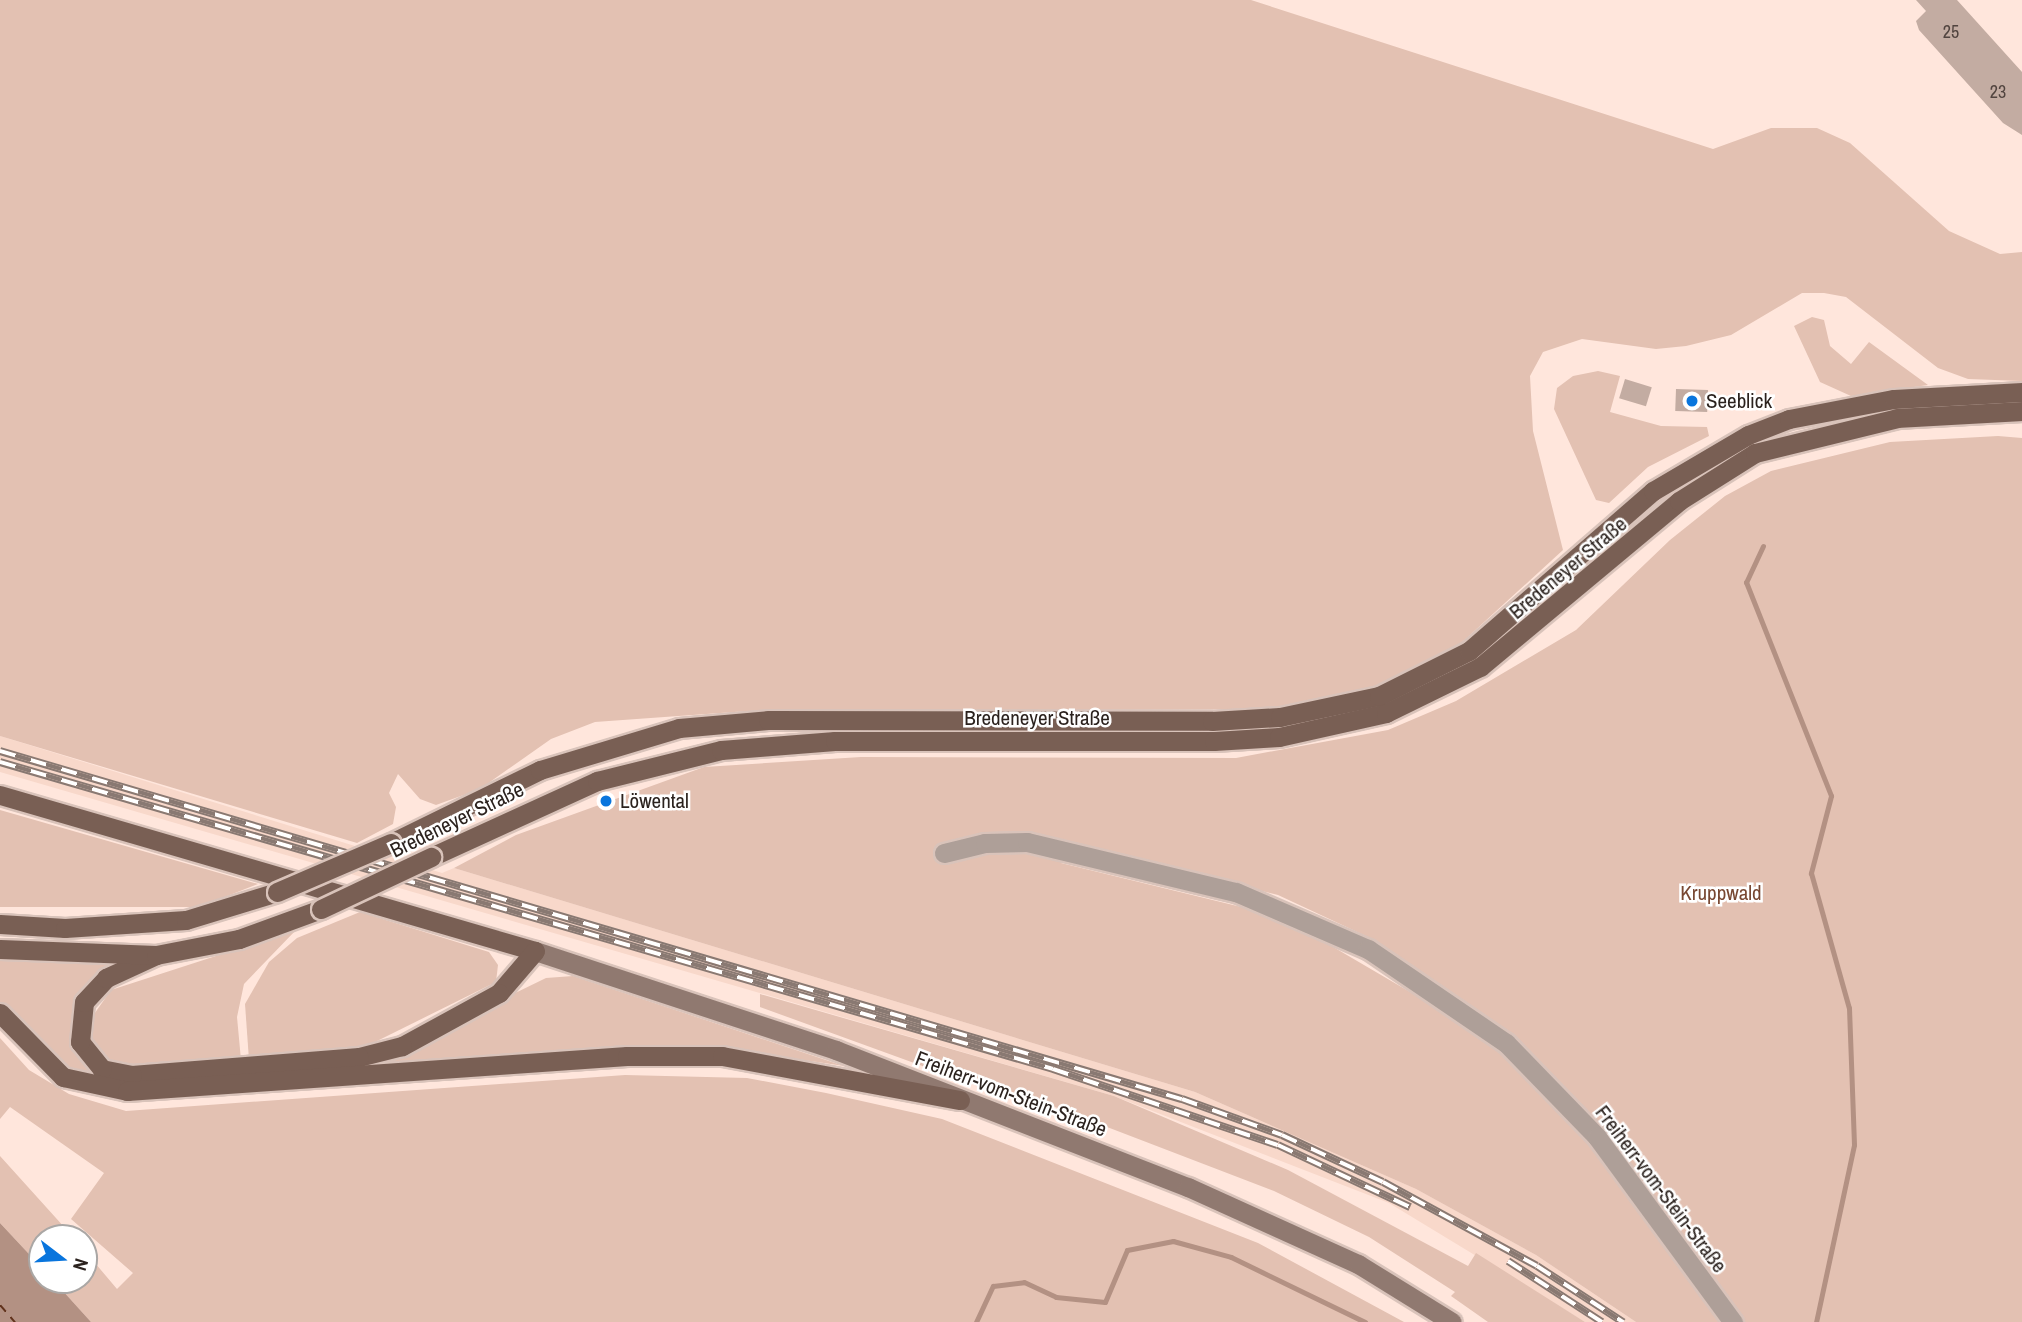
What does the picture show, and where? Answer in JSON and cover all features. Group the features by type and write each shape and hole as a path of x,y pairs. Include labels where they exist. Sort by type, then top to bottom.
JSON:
{"main road":[{"name":"Bredeneyer Straße","path":"0,924 65,928 186,920 277,892 391,843 540,770 672,729 768,720 1212,721 1293,715 1379,695 1469,651 1653,491 1748,435 1789,419 1894,399 2022,391"},
{"name":"Bredeneyer Straße","path":"0,949 156,955 239,939 321,909 597,781 721,750 835,741 1227,740 1306,732 1386,713 1479,667 1679,501 1755,453 1897,418 2022,411"},
{"path":"0,795 536,951 499,993 402,1046 359,1057 145,1074 102,1069 80,1042 81,1010 106,978 156,955"},
{"name":"Freiherr-vom-Stein-Straße","path":"536,951 836,1050 1280,1225 1452,1322"},
{"path":"0,1013 63,1077 127,1091 627,1056 722,1056 960,1100"}],"street":[{"name":"Freiherr-vom-Stein-Straße","path":"944,853 985,843 1027,842 1236,892 1368,949 1506,1042 1597,1137 1733,1322"}],"shaded area":[{"path":"0,736 442,873 454,868 1195,1092 1416,1189 1536,1255 1636,1322 1585,1322 1389,1203 1114,1096 0,772"},
{"path":"0,1223 28,1253 28,1294 66,1294 91,1322 0,1322"}],"green space":[{"path":"0,0 1251,0 1713,149 1771,128 1817,128 1850,143 1949,231 2000,254 2022,252 2022,381 1968,379 1938,368 1846,297 1824,293 1802,293 1731,335 1686,346 1656,349 1582,339 1543,352 1530,376 1533,431 1563,550 1459,645 1404,677 1329,703 1278,709 748,711 595,722 551,739 480,789 436,805 420,799 398,774 389,793 396,807 393,824 357,843 0,736"},
{"path":"1812,317 1824,320 1830,346 1851,364 1869,342 1928,385 1851,396 1820,382 1794,326"},
{"path":"1598,371 1620,376 1610,412 1661,426 1707,427 1709,436 1648,467 1609,503 1596,500 1554,409 1557,388 1573,376"},
{"name":"Kruppwald","path":"1998,436 2022,438 2022,1322 1636,1322 1536,1255 1416,1189 1195,1092 454,868 516,835 704,767 861,757 1236,758 1388,730 1456,701 1576,630 1670,540 1725,496 1771,471 1890,442","holes":["1065,843 1278,895 1368,937 1434,981 1422,999 1282,917 1061,863"]},
{"path":"0,810 258,884 199,907 0,907"},
{"path":"360,912 489,952 498,965 496,982 369,1045 249,1060 245,1004 269,962 297,938"},
{"path":"296,930 244,984 237,1017 241,1060 129,1067 110,1061 94,1045 90,1020 111,990"},
{"path":"0,960 125,963 76,1004 71,1020 78,1055 110,1077 67,1071 0,1007"},
{"path":"573,976 844,1066 731,1049 366,1066 546,978"},
{"path":"760,994 1114,1096 1288,1170 1468,1266 1476,1253 1585,1322 1488,1322 1451,1296 1455,1292 1369,1237 1274,1191 1021,1094 1016,1100 760,1007"},
{"path":"0,1038 29,1070 69,1094 126,1111 625,1075 747,1078 942,1119 1258,1243 1404,1322 91,1322 66,1294 98,1294 98,1267 117,1289 133,1273 98,1243 98,1224 77,1224 71,1219 104,1173 10,1107 0,1119"},
{"path":"0,1156 61,1224 28,1224 28,1253 0,1223"}],"building":[{"path":"1916,0 1957,0 2022,72 2022,135 2003,123 1919,30 1916,21 1926,11"},
{"path":"1625,379 1652,387 1646,406 1619,398"},
{"path":"1676,389 1708,390 1707,412 1675,411"}],"waterway":[{"path":"1763,546 1746,582 1831,796 1811,873 1849,1008 1854,1145 1816,1322"},
{"path":"976,1322 993,1286 1024,1282 1056,1297 1105,1302 1127,1250 1173,1241 1231,1257 1365,1322"}],"ferry route":[{"path":"0,1305 15,1322"}],"railway":[{"path":"0,751 1182,1099 1282,1135 1383,1182 1537,1266 1623,1322"},
{"path":"0,762 1053,1069 1278,1145 1410,1207"},
{"path":"1508,1261 1602,1322"}],"place":[{"name":"Seeblick","path":"1692,401"},
{"name":"Löwental","path":"606,801"}]}
